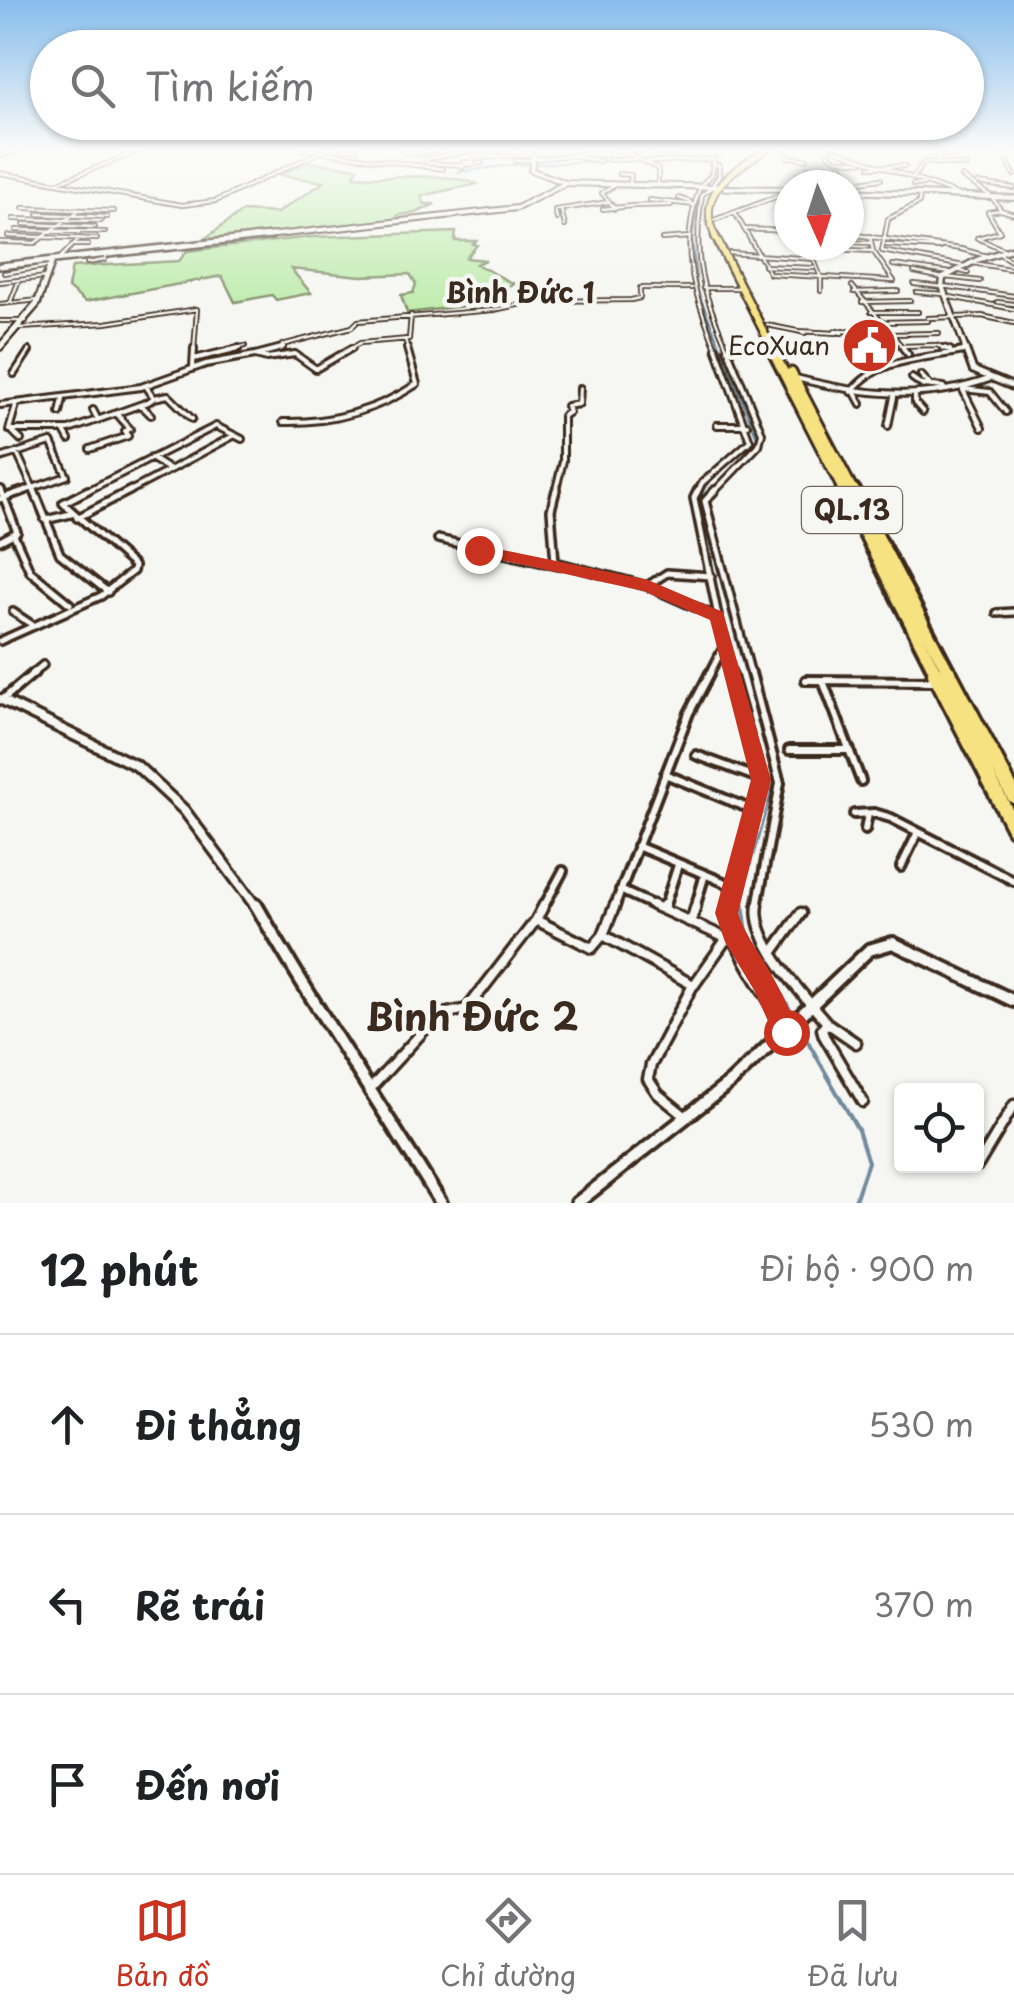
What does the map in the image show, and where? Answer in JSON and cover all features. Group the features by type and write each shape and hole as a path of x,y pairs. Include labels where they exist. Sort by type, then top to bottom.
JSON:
{"highway":[{"name":"QL.13","path":"708,205 708,222 905,603 1014,796"},
{"path":"714,220 715,205"},
{"name":"QL.13","path":"714,220 744,288"},
{"name":"QL.13","path":"763,327 793,377 905,603 938,681 1014,828"}],"main road":[{"path":"1,269 529,205"},
{"path":"0,347 26,321 54,262"}],"street":[{"path":"557,219 555,210 588,205"},
{"path":"612,205 616,209"},
{"path":"603,209 624,210 634,205"},
{"path":"694,205 690,238 692,288 748,425 750,441 702,483 694,498 717,617 761,780 727,913 737,943 787,1031"},
{"path":"700,205 695,240 702,288 762,434 759,444 705,502 780,782 755,910 772,953 809,1009 856,1043"},
{"path":"714,220 752,205"},
{"path":"914,205 888,219 882,252 964,266"},
{"path":"998,205 1014,214"},
{"path":"576,207 580,213"},
{"path":"23,208 114,211 54,262"},
{"path":"31,209 15,219 101,221"},
{"path":"0,242 46,209"},
{"path":"561,209 565,226"},
{"path":"1001,209 988,212 1000,232 978,238 1005,250"},
{"path":"60,215 67,210"},
{"path":"0,242 34,243 79,210"},
{"path":"735,212 770,274 894,281 878,252 864,250"},
{"path":"38,214 107,216"},
{"path":"24,224 95,227"},
{"path":"16,230 104,232"},
{"path":"744,230 774,231"},
{"path":"864,235 964,250 974,246"},
{"path":"8,236 97,238"},
{"path":"870,236 870,243"},
{"path":"662,239 690,238"},
{"path":"864,243 875,247 873,251"},
{"path":"72,244 88,245"},
{"path":"885,245 953,248 988,256"},
{"path":"87,262 105,260 106,246"},
{"path":"953,248 958,252 955,256"},
{"path":"1014,248 949,274 944,291 972,370 1014,387"},
{"path":"729,252 774,257"},
{"path":"998,253 1014,263"},
{"path":"812,260 819,277"},
{"path":"812,260 819,277"},
{"path":"972,262 1010,269"},
{"path":"893,265 980,281"},
{"path":"764,266 814,268"},
{"path":"914,272 968,273"},
{"path":"0,282 47,276"},
{"path":"10,302 19,280"},
{"path":"914,284 990,305 1014,306"},
{"path":"0,405 146,386 193,366 255,354 352,327 358,321 494,310 536,301 632,300 640,298 640,288 744,288"},
{"path":"898,291 853,289 908,354"},
{"path":"916,292 1014,296"},
{"path":"0,304 39,300"},
{"path":"862,302 910,301"},
{"path":"997,302 1014,306"},
{"path":"989,317 990,305"},
{"path":"20,328 106,323 197,309 193,366"},
{"path":"871,312 918,312"},
{"path":"255,354 267,358 295,354 316,369 360,343 409,339 410,315"},
{"path":"880,322 989,317 1014,323"},
{"path":"0,321 26,321"},
{"path":"763,327 800,332 939,333"},
{"path":"283,422 341,417 382,405 409,390 417,384 405,340"},
{"path":"900,346 936,345 950,350"},
{"path":"194,359 245,346"},
{"path":"14,374 29,351"},
{"path":"853,393 863,376 878,366 963,351"},
{"path":"931,386 924,374 913,376 923,385 931,386 952,388 962,388 991,393 1006,412"},
{"path":"793,377 853,393 894,397 952,388"},
{"path":"962,388 989,379"},
{"path":"923,385 923,392"},
{"path":"146,386 154,398"},
{"path":"561,566 555,562 551,510 563,461 563,416 569,412 566,407 579,404 580,388"},
{"path":"962,388 982,428"},
{"path":"853,393 860,404"},
{"path":"915,394 915,403 923,412"},
{"path":"0,432 64,431 168,395 192,419"},
{"path":"888,426 894,397"},
{"path":"60,413 63,399"},
{"path":"11,431 14,402"},
{"path":"141,405 150,416"},
{"path":"93,410 98,420"},
{"path":"90,449 128,436 125,431 130,429 117,414"},
{"path":"717,425 748,425"},
{"path":"0,641 108,592 128,578 134,566 63,503 216,426 242,439"},
{"path":"11,431 21,440"},
{"path":"64,431 68,440"},
{"path":"45,520 74,516 235,436"},
{"path":"0,458 51,442 67,476 2,498"},
{"path":"17,453 60,554 108,592"},
{"path":"151,458 170,470"},
{"path":"0,489 30,571 70,604"},
{"path":"0,519 10,515"},
{"path":"0,542 14,535"},
{"path":"438,539 648,586 717,617"},
{"path":"708,565 720,565"},
{"path":"648,586 667,573 711,576"},
{"path":"13,612 34,626"},
{"path":"997,613 1014,612"},
{"path":"536,920 592,948 602,935 689,714 724,646"},
{"path":"43,665 1,700 117,753 137,766 184,810 246,888 308,996 334,1030 441,1203"},
{"path":"806,680 938,681"},
{"path":"823,680 862,781"},
{"path":"789,750 850,750"},
{"path":"696,756 761,780"},
{"path":"665,774 755,810"},
{"path":"854,814 891,818 1014,881"},
{"path":"865,830 868,814"},
{"path":"901,867 917,834"},
{"path":"637,846 733,886"},
{"path":"663,909 678,864"},
{"path":"370,1089 438,1015 467,1010 536,920 563,871"},
{"path":"691,922 705,874"},
{"path":"620,890 737,943"},
{"path":"772,953 802,913"},
{"path":"602,935 690,980 693,986"},
{"path":"688,1118 658,1094 648,1079 651,1065 693,986 727,938"},
{"path":"577,1203 688,1118 787,1031 869,950 893,942 1013,997"},
{"path":"826,1023 822,1028 824,1036 863,1102"},
{"path":"984,1155 1014,1105"}],"green space":[{"path":"289,205 433,205 416,213 398,215 398,219 199,243 243,211 277,213"},
{"path":"456,232 455,241 476,241 466,258 486,260 476,264 514,284 464,306 407,313 401,295 413,293 416,284 410,274 361,276 291,269 311,293 235,302 222,276 85,302 68,288 72,267 179,261 187,251 311,237"}],"waterway":[{"path":"697,205 692,237 697,290 757,437 707,484 699,499 774,782 742,895 744,908"},
{"path":"743,905 747,932 794,1017"},
{"path":"798,1024 858,1130 868,1162 854,1203"}],"place":[{"name":"EcoXuan","path":"869,346"}],"district":[{"name":"Bình Đức 1","path":"520,293"},
{"name":"Bình Đức 2","path":"472,1018"}],"route":[{"path":"479,550 648,586 670,598 696,604 717,617 761,780 727,913 733,934 786,1032"}]}
